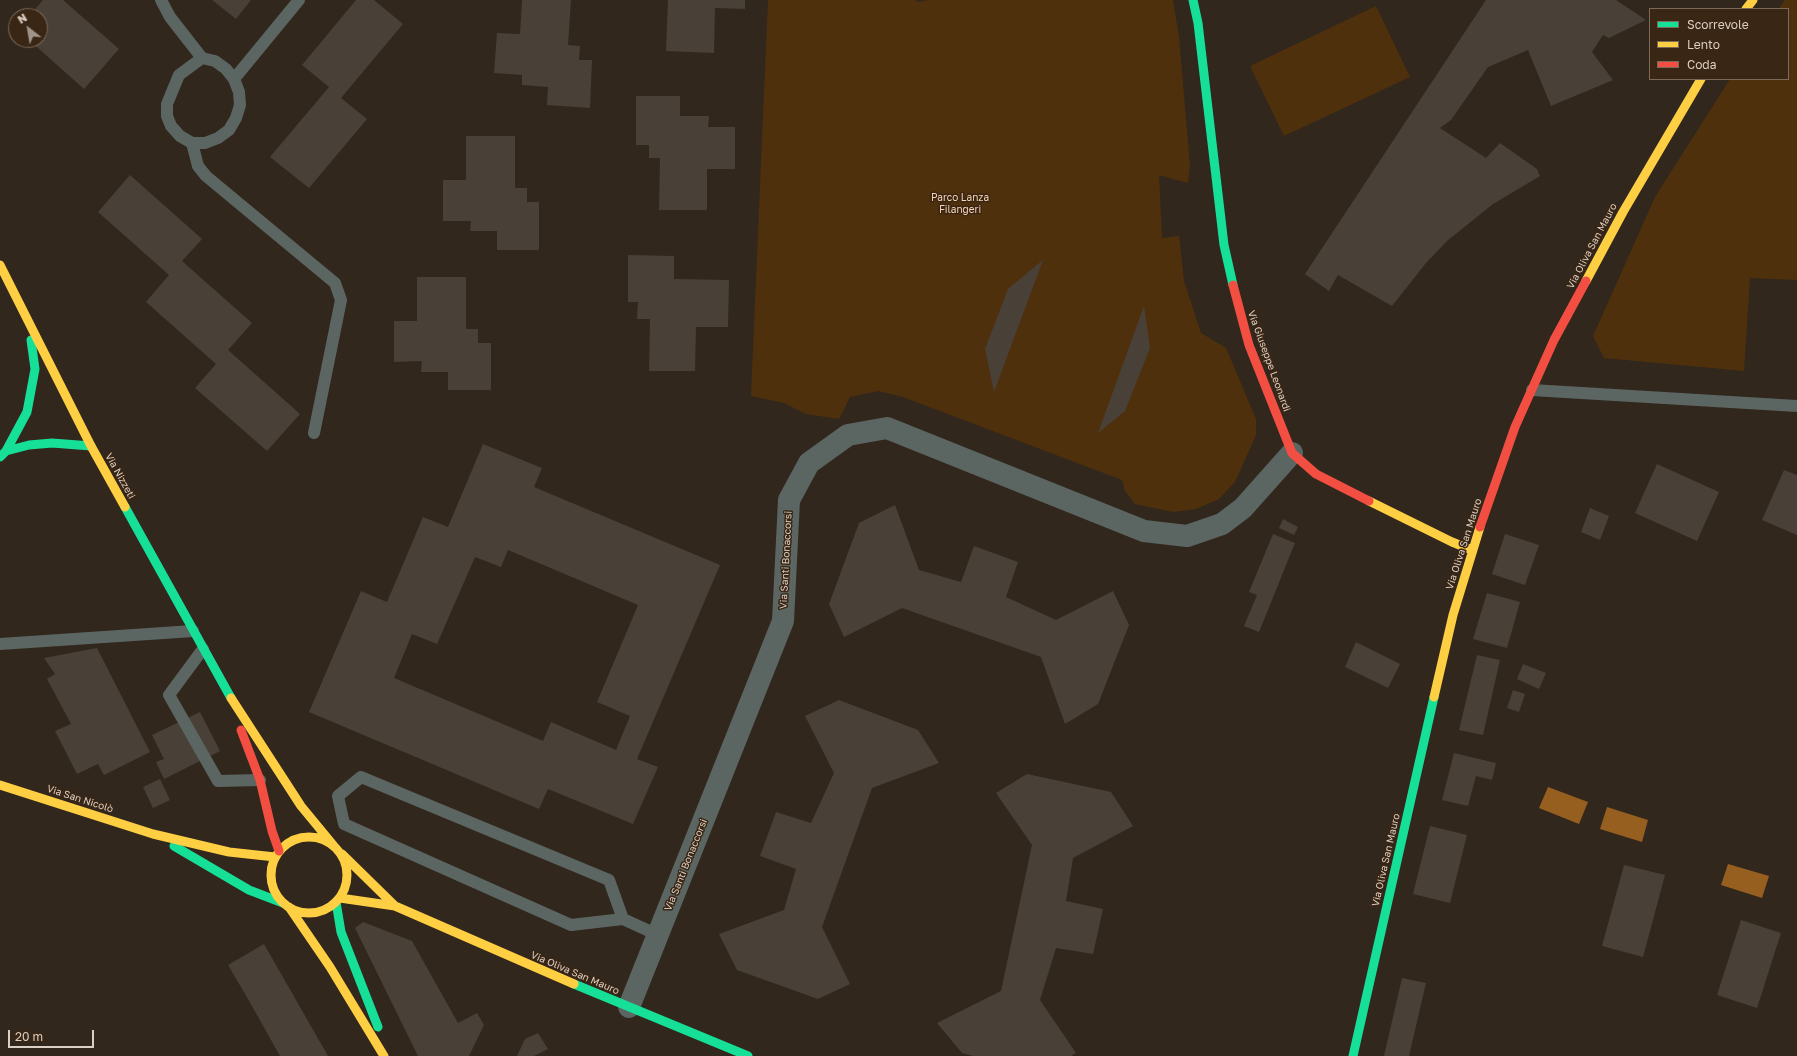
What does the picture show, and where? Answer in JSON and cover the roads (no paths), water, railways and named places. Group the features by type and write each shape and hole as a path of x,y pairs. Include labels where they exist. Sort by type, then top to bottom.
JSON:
{"street":[{"name":"Via Giuseppe Leonardi","path":"1193,0 1198,23 1224,245 1232,282 1249,345 1292,453 1316,474 1452,542 1472,550"},
{"path":"1747,8 1753,0"},
{"name":"Via Oliva San Mauro","path":"1353,1056 1453,615 1472,550 1514,427 1554,340 1623,212 1700,80"},
{"name":"Via Nizzeti","path":"0,265 91,446 228,693"},
{"path":"3,454 27,412 35,369 29,325"},
{"name":"Via Santi Bonaccorsi","path":"628,1007 783,621 789,500 810,463 848,435 887,428 1144,531 1187,536 1222,524 1243,508 1292,453"},
{"path":"3,454 29,445 52,443 91,446"},
{"path":"228,693 260,780 277,854"},
{"path":"228,693 301,806 334,846 395,906"},
{"name":"Via San Nicolò","path":"0,785 153,834"},
{"path":"153,834 229,852 277,854"},
{"path":"153,834 249,890 299,912 311,913 322,911 338,900 346,888 348,875 346,864 341,853"},
{"path":"334,846 323,839 311,837 298,838 286,844 277,854 272,866 271,879 275,892 330,967 384,1056"},
{"path":"338,900 395,906"},
{"path":"338,900 342,932 390,1056"},
{"name":"Via Oliva San Mauro","path":"395,906 628,1007 748,1056"}],"lane":[{"path":"161,0 170,17 202,58 215,61 226,69 234,79 239,92 240,105 236,118 229,130 218,138 192,144"},
{"path":"234,79 299,0"},
{"path":"202,58 179,75 172,88 167,104 167,116 171,126 180,136 192,144 198,166 206,176 335,283 341,300 314,433"},
{"path":"1532,390 1797,406"},
{"path":"0,644 193,631"},
{"path":"203,649 169,695 218,781 260,780"},
{"path":"623,919 609,880 361,777 338,796 344,824 571,925 623,919 658,935"}],"park label":[{"name":"Parco Lanza Filangeri","path":"960,204"}]}
